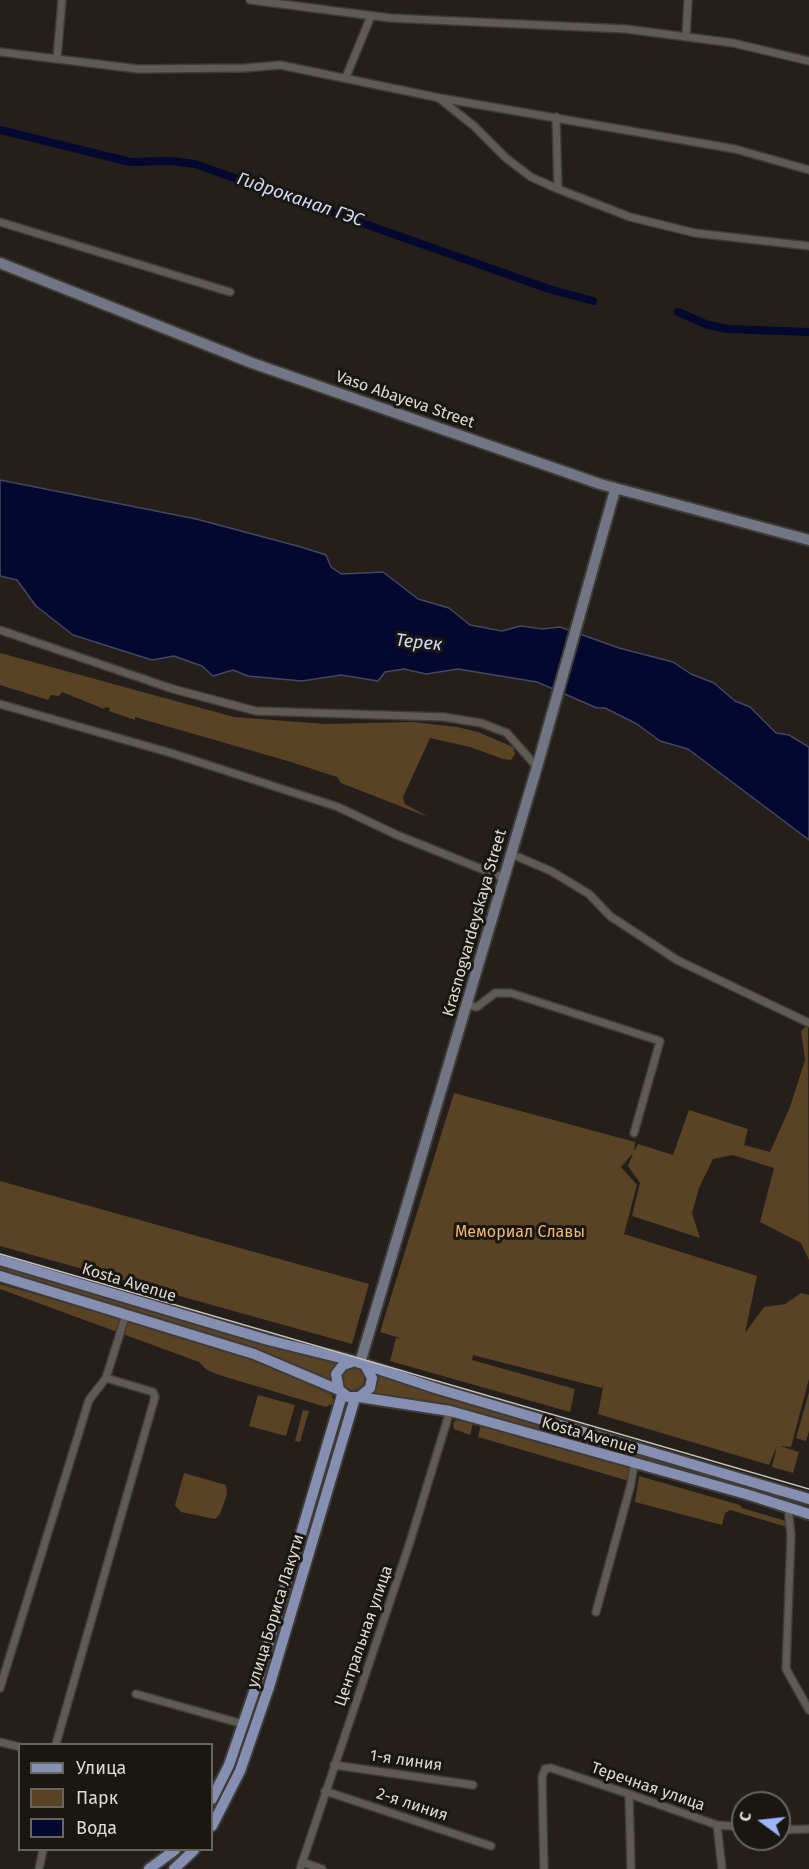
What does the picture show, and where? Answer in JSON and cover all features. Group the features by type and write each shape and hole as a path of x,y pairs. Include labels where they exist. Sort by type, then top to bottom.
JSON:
{"main road":[{"name":"Vaso Abayeva Street","path":"0,263 252,363 615,490 809,540"},
{"name":"Krasnogvardeyskaya Street","path":"360,1363 552,717 615,490"},
{"name":"Kosta Avenue","path":"0,1260 268,1340 360,1363 809,1499"},
{"name":"Kosta Avenue","path":"0,1276 254,1354 357,1398 450,1411 809,1514"},
{"path":"341,1393 335,1380 339,1369 360,1363 370,1373 371,1383 367,1392 357,1398"},
{"name":"улица Бориса Лакути","path":"213,1793 243,1724 341,1393"},
{"name":"улица Бориса Лакути","path":"213,1824 230,1794 288,1629 357,1398"},
{"path":"771,1502 776,1488"},
{"path":"149,1869 174,1851"},
{"path":"174,1869 193,1851"}],"street":[{"path":"57,58 62,0"},
{"path":"250,0 371,16 626,29 733,43 809,61"},
{"path":"686,37 687,0"},
{"path":"346,77 371,16"},
{"path":"0,52 57,58 89,65 138,69 245,68 280,65 440,98 735,149 809,170"},
{"path":"440,98 474,126 506,158 531,177 558,189 630,217 695,232 809,246"},
{"path":"556,117 558,189"},
{"path":"0,222 230,292"},
{"path":"0,630 173,689 256,711 433,716 480,723 507,733 537,767"},
{"path":"0,704 171,753 338,807 397,835 504,878"},
{"path":"511,854 551,871 589,894 610,916 677,960 809,1023"},
{"path":"467,1005 477,1007 495,993 511,993 660,1041 634,1133"},
{"path":"0,1688 89,1400 106,1378 126,1314"},
{"path":"56,1743 155,1397 153,1392 106,1378"},
{"name":"Центральная улица","path":"301,1866 409,1545 450,1411"},
{"path":"596,1612 631,1484 634,1464"},
{"path":"788,1508 791,1532 786,1669 809,1710"},
{"path":"136,1694 243,1724"},
{"path":"0,1742 18,1746"},
{"name":"1-я линия","path":"334,1765 473,1785"},
{"name":"Теречная улица","path":"544,1869 542,1778 545,1769 550,1768 717,1825 731,1826"},
{"name":"2-я линия","path":"325,1791 491,1845"},
{"path":"213,1793 230,1794"},
{"path":"629,1794 631,1869"},
{"path":"717,1825 722,1869"},
{"path":"791,1830 809,1829"},
{"path":"39,1869 43,1851"},
{"path":"301,1866 322,1869"}],"green space":[{"path":"0,653 234,717 325,724 413,722 457,727 478,732 513,747 515,754 511,760 503,759 470,747 430,738 403,797 405,804 428,817 341,783 337,777 291,762 135,717 135,720 109,711 110,708 105,707 104,709 62,692 59,696 51,695 48,700 0,685"},
{"name":"Мемориал Славы","path":"808,1025 809,1260 801,1243 760,1222 774,1168 733,1155 713,1159 699,1188 692,1213 700,1238 632,1216 640,1183 628,1166 633,1153 621,1167 637,1185 624,1234 757,1276 745,1333 764,1307 785,1304 801,1293 809,1295 809,1379 791,1447 780,1446 799,1452 793,1473 772,1467 777,1446 769,1465 598,1414 604,1381 602,1388 473,1355 472,1360 575,1389 570,1412 390,1361 396,1338 403,1339 380,1332 454,1093 635,1142 634,1151 638,1144 673,1155 689,1110 748,1129 744,1145 770,1152 790,1107 805,1060 801,1031"},
{"path":"0,1181 369,1284 352,1344 0,1246"},
{"path":"0,1265 340,1363 333,1372 332,1383 0,1272"},
{"path":"0,1284 252,1357 332,1395 334,1403 326,1407 219,1375 207,1370 199,1362 0,1289"},
{"path":"349,1368 357,1368 364,1375 364,1383 357,1390 349,1390 342,1383 342,1375"},
{"path":"374,1372 741,1485 739,1488 452,1405 368,1395"},
{"path":"809,1392 809,1431 806,1441 796,1438"},
{"path":"258,1395 295,1405 286,1436 249,1426"},
{"path":"303,1410 309,1411 300,1442 295,1441"},
{"path":"456,1420 473,1423 470,1435 454,1429 453,1423"},
{"path":"481,1424 628,1466 631,1468 629,1481 478,1437"},
{"path":"184,1473 226,1485 227,1494 220,1514 215,1519 181,1512 175,1505"},
{"path":"639,1476 740,1505 742,1508 786,1521 787,1527 730,1510 725,1513 722,1525 635,1502"}],"water":[{"name":"Терек","path":"0,480 196,519 301,547 326,555 331,567 341,574 383,572 418,599 449,608 470,625 502,631 521,626 543,629 560,627 619,648 673,662 691,674 714,683 735,701 750,707 776,733 789,735 809,747 809,840 688,749 660,741 637,724 605,708 597,708 537,682 458,669 426,674 404,669 385,672 378,681 341,675 302,681 248,676 233,670 213,676 202,666 174,656 152,660 73,635 36,606 17,580 0,576"}],"waterway":[{"name":"Гидроканал ГЭС","path":"0,130 130,162 170,161 195,164 549,289 593,301"},
{"name":"Гидроканал ГЭС","path":"678,312 708,325 728,329 809,332"}],"tram line":[{"path":"0,1254 809,1489"}]}
